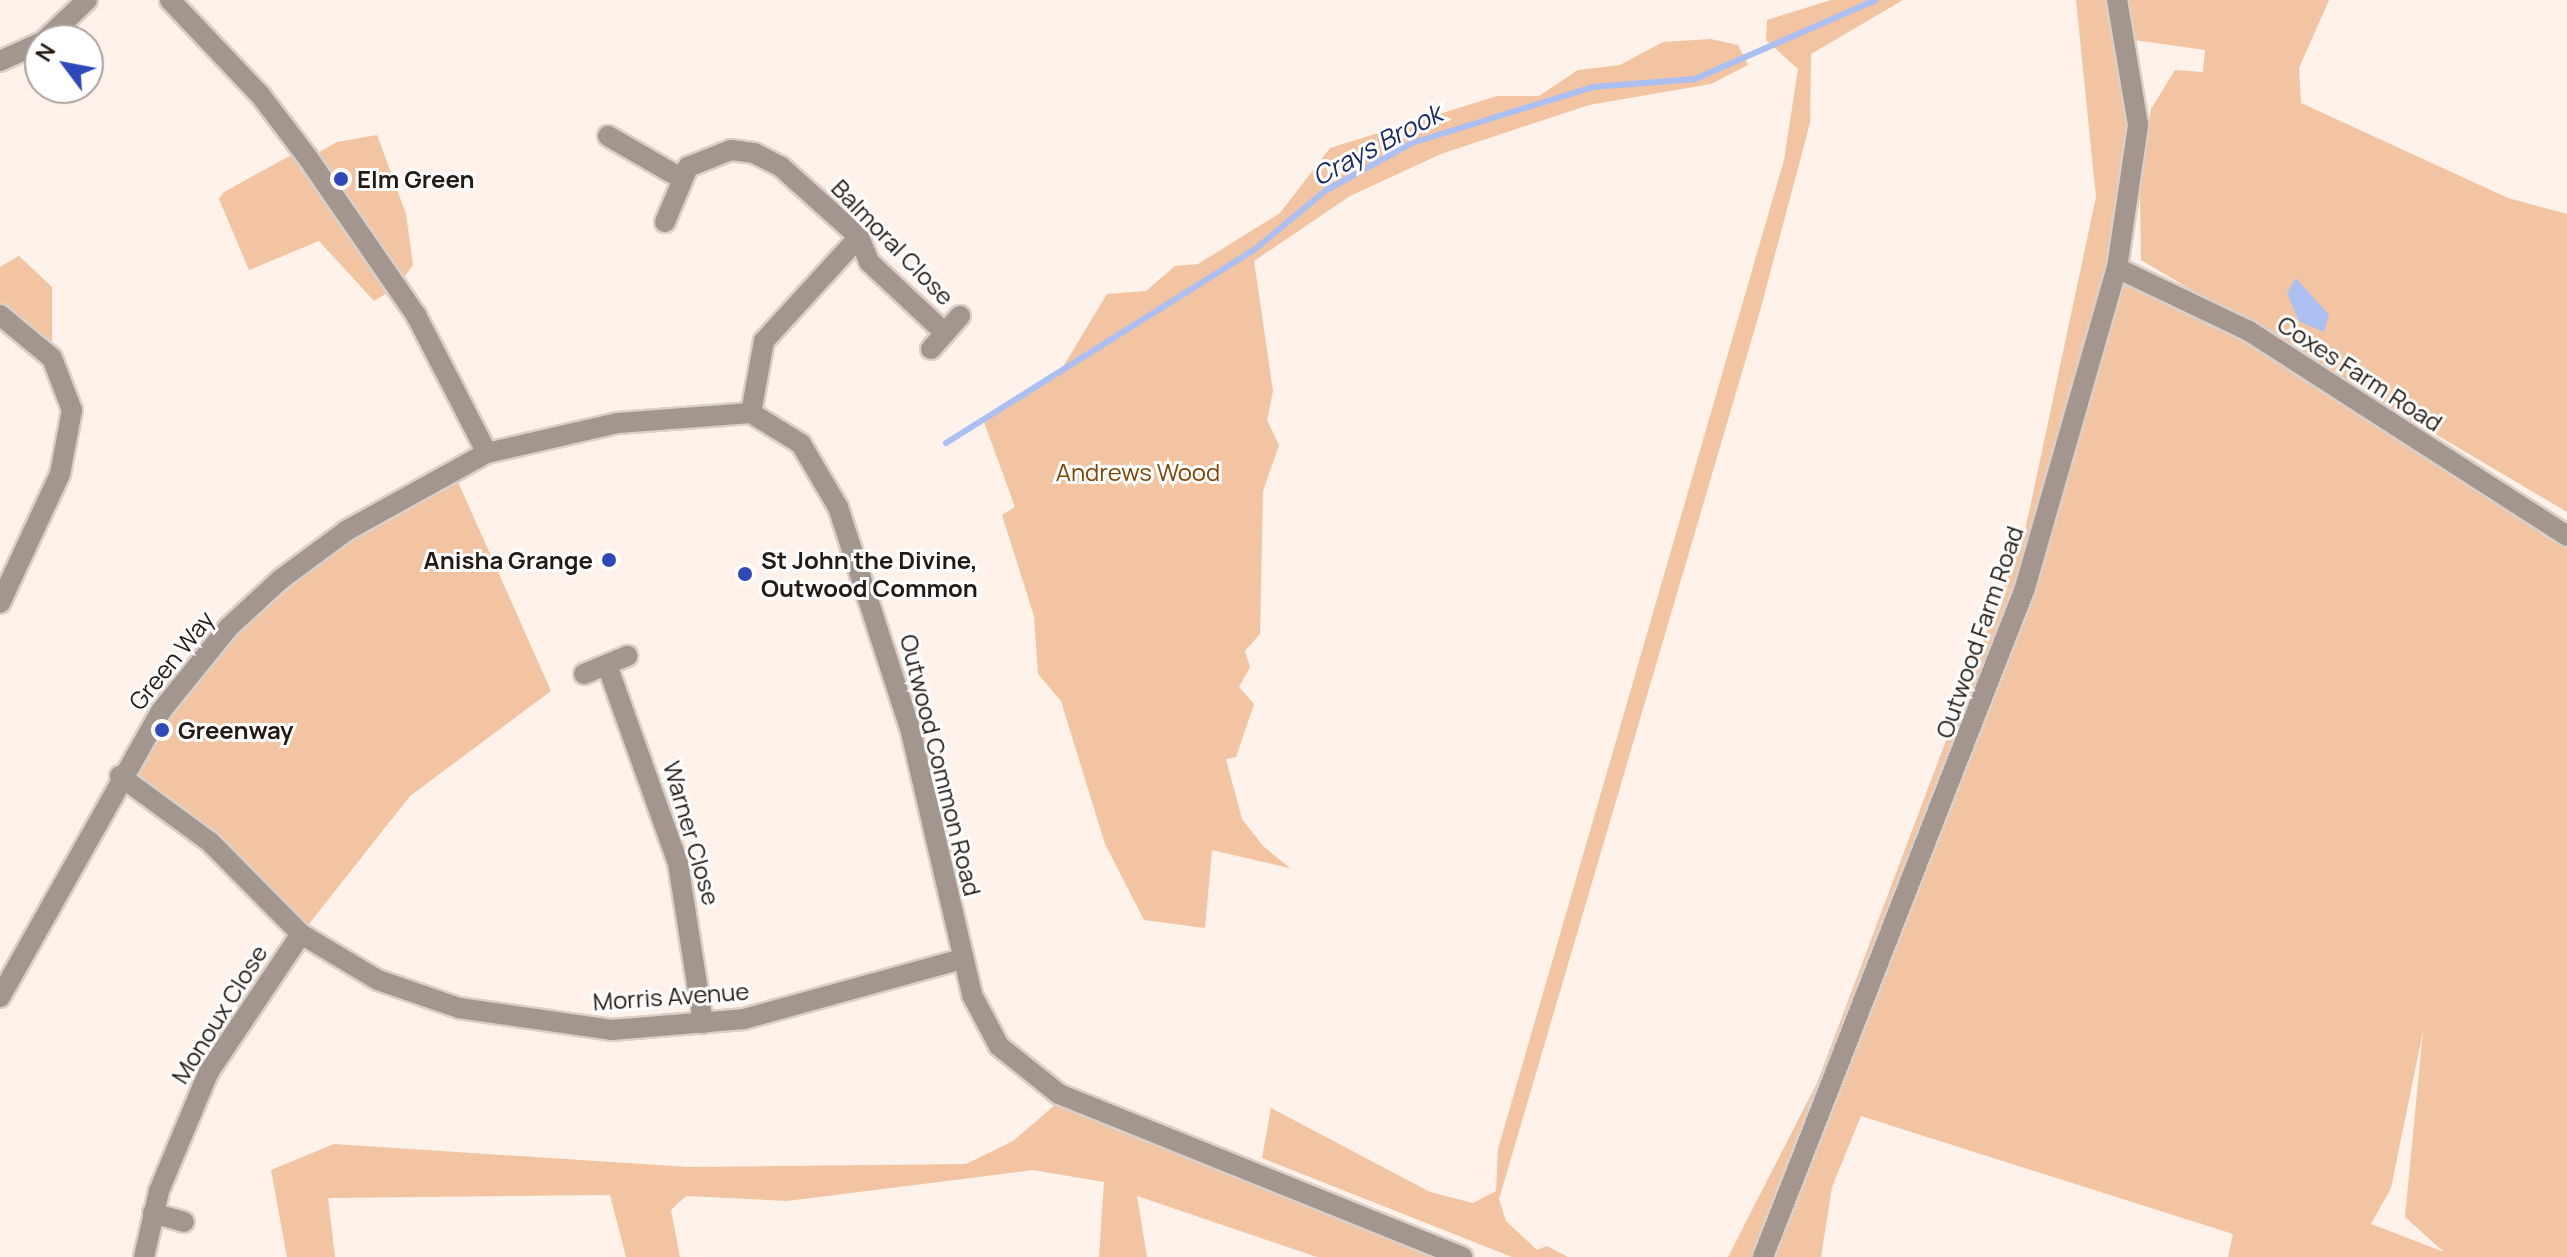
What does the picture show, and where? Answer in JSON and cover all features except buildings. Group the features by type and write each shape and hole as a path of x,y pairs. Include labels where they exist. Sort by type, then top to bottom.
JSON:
{"street":[{"path":"62,24 87,0"},
{"path":"170,0 222,51 308,158 416,315 487,453 618,423 751,413 764,341 859,237"},
{"name":"Outwood Farm Road","path":"1763,1257 2025,588 2117,268 2138,125 2117,0"},
{"path":"0,61 24,50"},
{"path":"608,136 679,177 665,222"},
{"name":"Balmoral Close","path":"679,177 704,158 754,153 780,166 859,237 869,262 945,333"},
{"name":"Coxes Farm Road","path":"2117,268 2249,331 2567,536"},
{"path":"0,315 52,358 72,410 60,474 0,603"},
{"path":"931,349 960,316"},
{"name":"Outwood Common Road","path":"751,413 801,444 843,521 911,732 972,995 999,1046 1059,1094 1462,1257"},
{"name":"Green Way","path":"3,983 120,776 193,668 281,579 346,531 487,453"},
{"path":"584,674 627,656"},
{"name":"Warner Close","path":"607,665 678,863 703,1023"},
{"name":"Morris Avenue","path":"120,776 210,842 301,934 378,980 459,1008 581,1028 703,1023 813,1004 962,959"},
{"name":"Monoux Close","path":"144,1257 153,1213 208,1073 301,934"},
{"path":"153,1213 184,1222"}],"green space":[{"path":"1831,0 1903,0 1811,54 1810,123 1760,311 1499,1199 1506,1221 1537,1250 1547,1246 1568,1257 1512,1257 1262,1158 1271,1108 1430,1192 1473,1203 1496,1191 1498,1149 1784,160 1798,69 1766,40 1767,20"},
{"path":"2076,0 2115,0 2133,107 2117,268 2160,283 2567,536 2567,1257 2228,1257 2233,1234 1861,1116 1832,1187 1821,1257 1728,1257 1817,1083 2025,531 2096,197","holes":["2423,1031 2405,1217 2444,1252 2371,1224 2391,1188"]},
{"path":"2119,0 2329,0 2299,68 2301,103 2508,198 2567,214 2567,512 2141,260 2140,189 2151,109 2175,70 2203,72 2205,50 2127,39"},
{"name":"Andrews Wood","path":"1711,39 1738,45 1748,65 1711,84 1589,105 1441,154 1350,196 1254,261 1273,391 1267,420 1279,445 1263,491 1260,634 1245,651 1250,667 1239,687 1254,704 1236,757 1226,759 1242,819 1263,846 1290,868 1315,874 1212,850 1205,928 1144,920 1105,844 1061,701 1038,674 1034,616 1002,515 1015,507 984,422 1061,370 1107,294 1146,291 1175,266 1198,264 1280,213 1330,148 1497,96 1539,96 1578,70 1620,65 1663,42"},
{"path":"377,135 406,214 413,265 397,287 374,301 319,241 249,270 219,199 224,192 302,149 309,158 337,142"},
{"path":"19,256 52,287 52,358 0,315 0,267"},
{"path":"454,473 551,691 410,796 301,934 120,776 281,579"},
{"path":"1055,1105 1450,1257 1317,1257 1137,1196 1147,1257 1099,1257 1104,1182 1033,1170 787,1201 686,1196 671,1210 680,1257 626,1257 610,1195 328,1198 335,1257 287,1257 271,1170 334,1144 688,1167 966,1164 1013,1141"}],"water":[{"path":"2296,278 2329,315 2324,332 2299,321 2287,293"}],"waterway":[{"name":"Crays Brook","path":"946,443 1254,250 1325,191 1412,143 1593,87 1695,79 1876,0"}],"place":[{"name":"Elm Green","path":"341,179"},
{"name":"Anisha Grange","path":"609,560"},
{"name":"St John the Divine, Outwood Common","path":"745,574"},
{"name":"Greenway","path":"162,730"}]}
